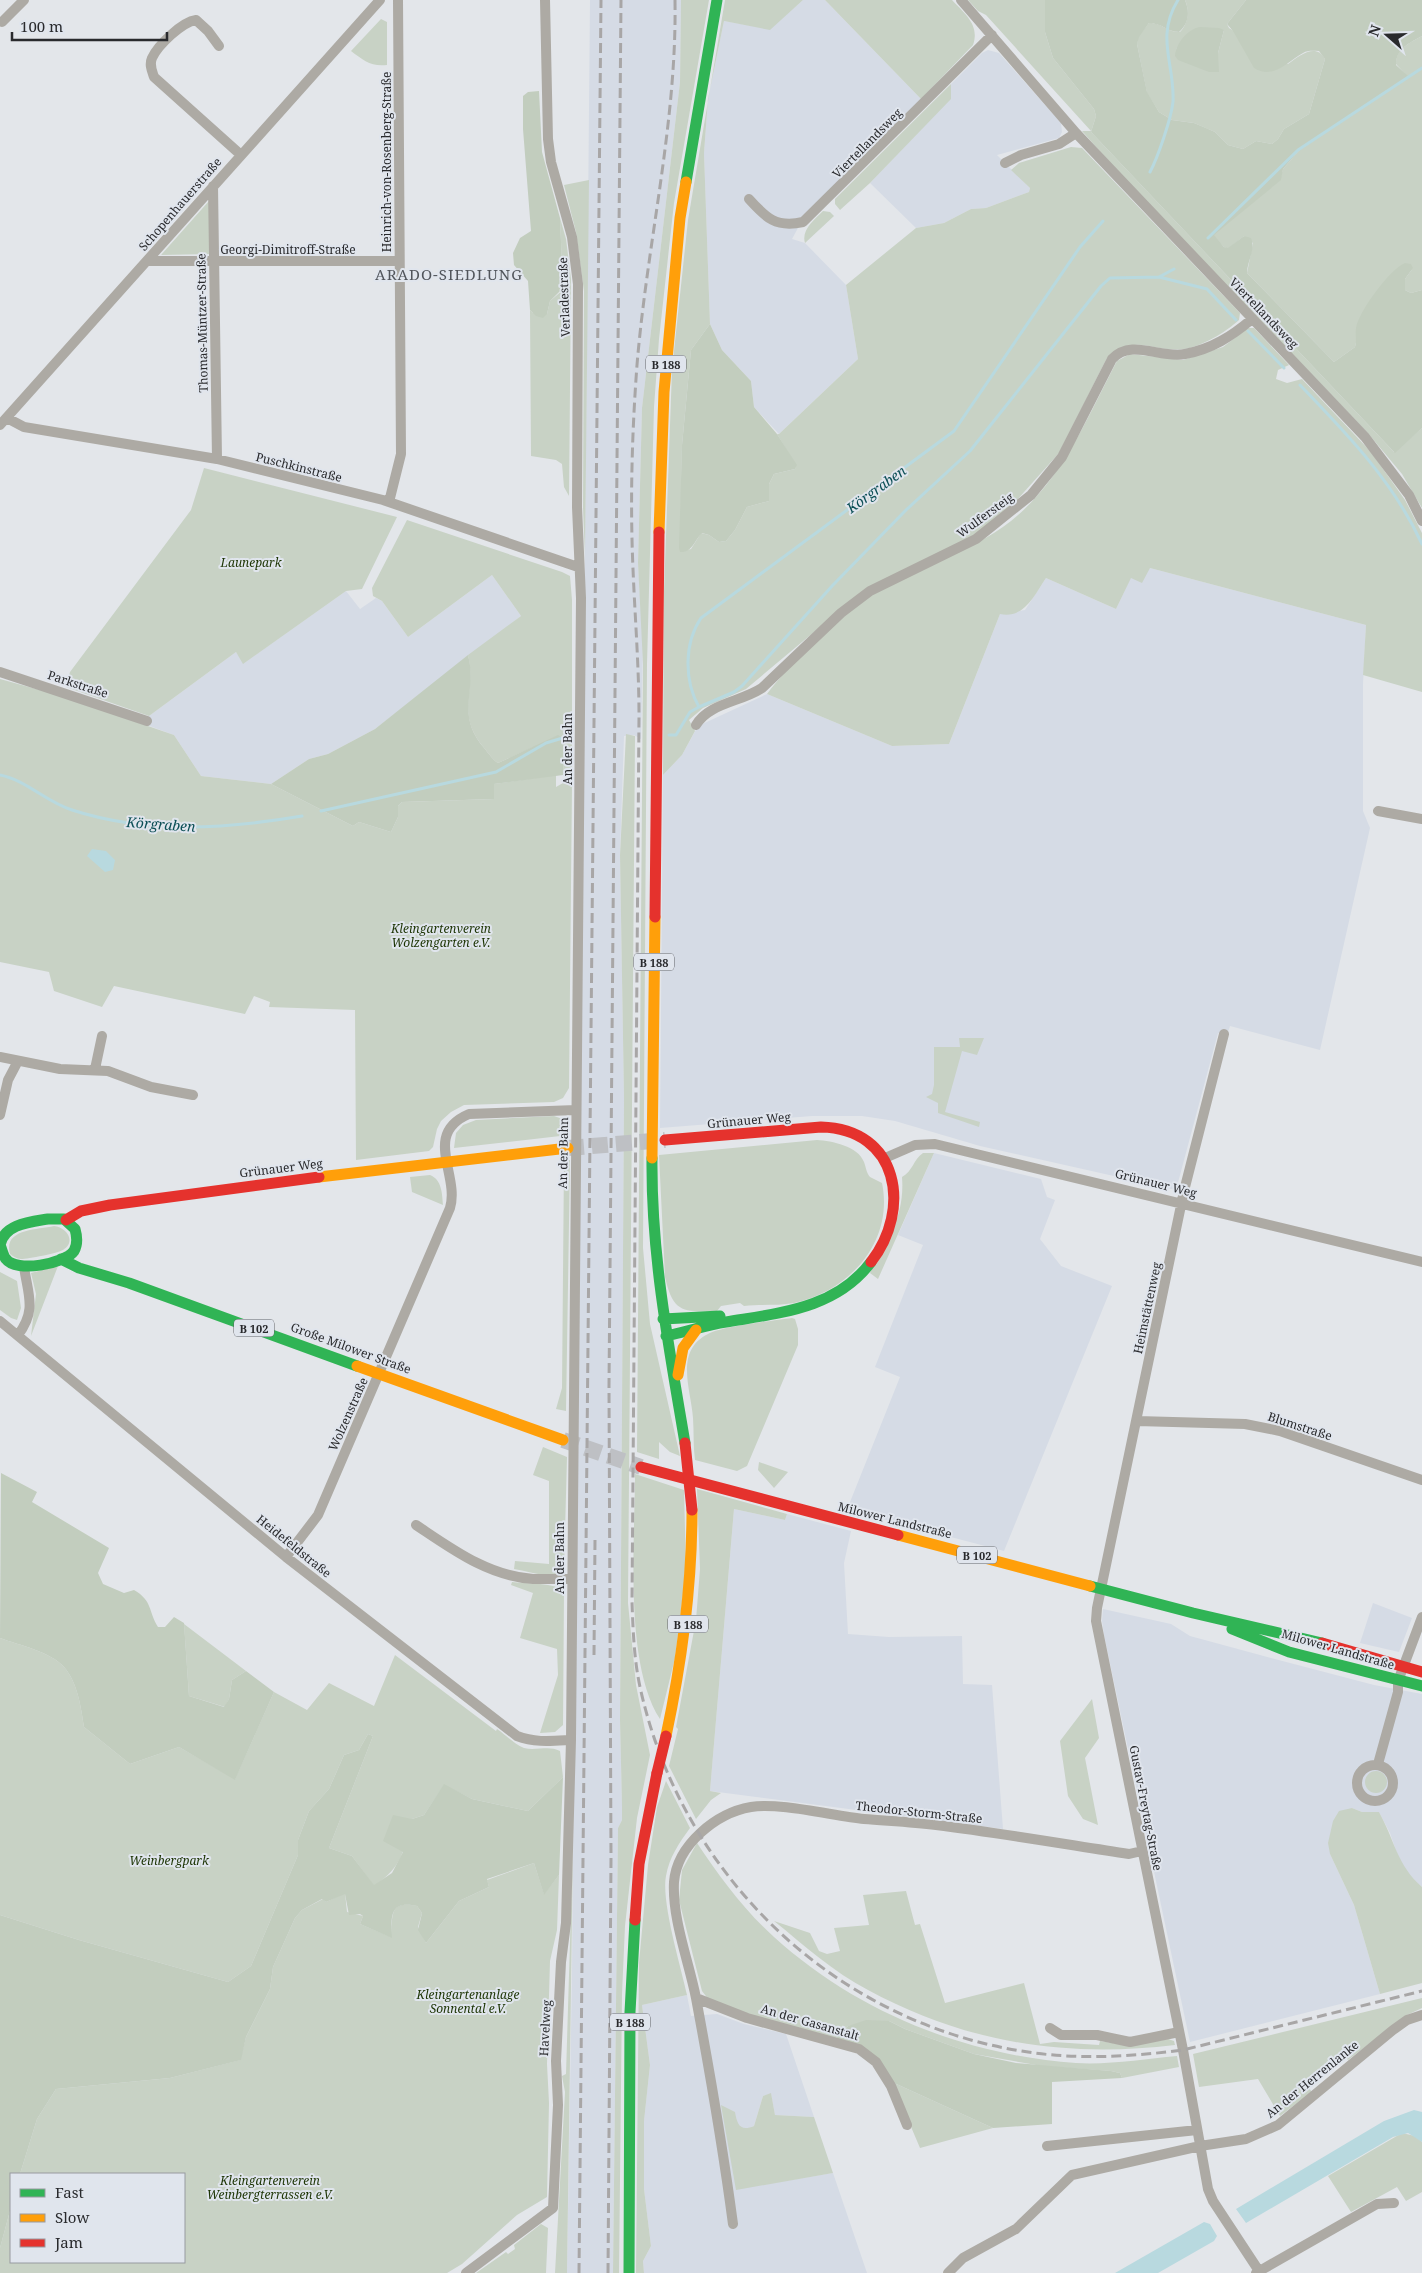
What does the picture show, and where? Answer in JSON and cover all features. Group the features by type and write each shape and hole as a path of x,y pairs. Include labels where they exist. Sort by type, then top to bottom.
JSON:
{"main road":[{"name":"B 188","path":"629,2273 630,2012 639,1864 683,1661 694,1550 686,1442 663,1319 656,1262 652,1193 660,450 671,299 680,218 717,0"},
{"name":"Grünauer Weg","path":"665,1140 830,1128 846,1130 860,1135 874,1144 885,1158 892,1176 894,1197 891,1225 881,1249 859,1276 846,1287 818,1302 782,1312 710,1325 666,1336"},
{"name":"Grünauer Weg","path":"66,1220 81,1210 120,1204 290,1180 568,1148"},
{"name":"Grünauer Weg","path":"76,1232 87,1219 120,1204"},
{"path":"54,1217 66,1220 76,1232 76,1249 70,1255 61,1259 24,1267 10,1263 5,1259 0,1250 3,1231 54,1217"},
{"name":"Große Milower Straße","path":"76,1249 86,1261 130,1283"},
{"name":"Große Milower Straße","path":"61,1259 79,1268 130,1283 563,1440"},
{"name":"Grünauer Weg","path":"663,1319 763,1311 782,1312"},
{"path":"677,1387 683,1348 696,1330"},
{"name":"Milower Landstraße","path":"641,1467 1193,1613 1291,1634 1422,1672"},
{"name":"Milower Landstraße","path":"1193,1613 1289,1652 1422,1686"}],"street":[{"path":"2,22 24,0"},
{"name":"Schopenhauerstraße","path":"3,422 380,0"},
{"name":"Heinrich-von-Rosenberg-Straße","path":"389,502 401,454 398,0"},
{"name":"Verladestraße","path":"545,0 548,139 551,162 572,237 578,284 578,567"},
{"name":"Viertellandsweg","path":"961,0 1076,133 1365,437 1409,495 1422,521"},
{"path":"219,46 208,31 196,20 188,21 179,27 152,58 150,67 154,77 241,155"},
{"name":"Viertellandsweg","path":"749,199 771,220 780,224 790,225 803,222 992,36"},
{"path":"1005,163 1021,155 1059,144 1076,133"},
{"name":"Thomas-Müntzer-Straße","path":"213,186 217,459"},
{"name":"Georgi-Dimitroff-Straße","path":"147,261 399,261"},
{"name":"Wulfersteig","path":"696,725 708,711 750,696 762,688 841,613 870,592 976,539 1031,495 1062,457 1116,354 1128,349 1185,354 1222,342 1252,319"},
{"name":"Puschkinstraße","path":"3,422 217,459 389,502 578,567"},
{"name":"An der Bahn","path":"571,1740 580,608 578,567"},
{"name":"Parkstraße","path":"0,672 147,721"},
{"path":"1378,811 1422,819"},
{"name":"Heimstättenweg","path":"1101,1588 1182,1203 1224,1034"},
{"path":"95,1069 102,1036"},
{"path":"0,1057 60,1069 108,1071 151,1088 193,1095"},
{"path":"0,1115 4,1080 18,1061"},
{"path":"446,1162 445,1146 448,1131 455,1121 468,1114 576,1110"},
{"name":"Grünauer Weg","path":"885,1158 915,1145 935,1144 1422,1262"},
{"name":"Wolzenstraße","path":"286,1557 318,1514 452,1202 452,1188 446,1162"},
{"path":"18,1335 24,1327 30,1310 24,1267"},
{"name":"Heidefeldstraße","path":"0,1321 286,1557 517,1736 528,1740 545,1742 571,1740"},
{"name":"Blumstraße","path":"1136,1421 1258,1426 1280,1431 1422,1480"},
{"path":"416,1525 466,1557 501,1573 533,1579 572,1579"},
{"name":"Gustav-Freytag-Straße","path":"1101,1588 1096,1621 1179,2032 1200,2146"},
{"path":"1378,1764 1398,1692 1398,1681 1422,1617"},
{"name":"Havelweg","path":"466,2273 553,2208 558,2105 556,2061 561,1962 566,1923 571,1740"},
{"name":"Theodor-Storm-Straße","path":"696,1998 675,1904 674,1879 682,1856 699,1835 727,1815 752,1806 935,1825 1129,1854 1142,1851"},
{"path":"696,1998 733,2224"},
{"name":"An der Gasanstalt","path":"696,1998 748,2018 859,2049 876,2062 892,2086 907,2125"},
{"name":"An der Herrenlanke","path":"1200,2146 1246,2139 1278,2125 1393,2030 1407,2020 1422,2015"},
{"path":"1050,2028 1061,2034 1096,2035 1130,2042 1179,2032"},
{"path":"1047,2146 1197,2130"},
{"path":"948,2273 963,2258 1016,2229 1072,2175 1200,2146 1213,2201 1258,2272 1377,2204 1394,2202"}],"shaded area":[{"path":"590,0 681,0 680,82 642,408 638,563 643,644 641,739 634,735 624,736 620,855 624,1098 620,1720 622,1820 618,1828 613,2273 567,2273 572,1973"},
{"path":"803,0 825,0 921,99 805,215 792,239 805,243 846,285 858,359 779,434 754,407 751,381 722,350 710,324 704,153 708,99 724,21 770,29"},
{"path":"988,50 999,53 1061,123 1062,132 1059,138 997,155 1030,188 1029,192 986,208 971,209 944,223 916,228 870,183 950,99 951,84 982,53"},
{"path":"1150,568 1366,625 1363,684 1363,811 1370,828 1320,1050 1230,1026 1227,1035 1218,1033 1176,1190 980,1146 895,1121 862,1116 812,1116 660,1128 663,775 682,755 698,726 767,694 892,746 949,744 1000,614 1025,610 1046,578 1116,609 1131,577"},
{"path":"492,575 521,616 375,729 328,754 309,759 271,784 201,776 174,735 147,725 149,716 236,652 244,663 346,591 360,609 376,598 382,601 408,637"},
{"path":"934,1153 1041,1179 1047,1197 1055,1200 1040,1239 1061,1266 1112,1286 1004,1551 852,1511 850,1502 900,1377 875,1367 923,1245 898,1235"},
{"path":"734,1509 785,1520 787,1514 851,1531 844,1563 848,1634 889,1637 962,1636 963,1684 992,1685 1003,1829 710,1791"},
{"path":"1373,1603 1412,1618 1399,1652 1360,1643"},
{"path":"1103,1609 1171,1624 1190,1636 1260,1655 1374,1685 1422,1694 1422,1887 1409,1876 1400,1862 1390,1833 1379,1812 1362,1812 1352,1808 1330,1854 1354,1905 1380,1994 1190,2042 1104,1635"},
{"path":"687,1995 691,2016 717,2014 744,2024 786,2034 814,2117 775,2115 771,2094 763,2096 754,2126 748,2129 741,2128 737,2123 736,2189 833,2173 867,2273 644,2273 643,2261 651,2246 644,2189 644,2121 650,2065 642,2005"}],"green space":[{"path":"681,0 709,0 674,203 659,339 654,407 647,664 643,1248 650,1324 680,1456 670,1452 659,1442 659,1459 637,1452 643,664 638,563 642,408 680,82"},
{"path":"725,0 803,0 770,30 724,21 710,90"},
{"path":"825,0 952,0 970,20 975,38 973,45 921,99"},
{"path":"968,0 1045,0 1045,32 1053,58 1094,109 1096,116 1091,132 1394,452 1422,428 1422,508 1402,474 1367,432 1120,174 1082,131 1091,131 986,15 978,11"},
{"path":"1045,0 1185,0 1188,17 1185,25 1179,32 1149,23 1139,37 1137,44 1147,92 1159,112 1172,120 1194,123 1215,132 1228,145 1243,149 1256,141 1272,144 1278,139 1284,129 1309,114 1325,59 1319,51 1309,51 1274,71 1267,72 1254,68 1227,24 1246,0 1422,0 1422,36 1404,47 1398,54 1397,59 1396,65 1408,76 1302,147 1283,169 1281,180 1214,235 1224,247 1228,248 1244,236 1251,238 1252,251 1247,273 1334,362 1355,347 1358,321 1376,291 1391,273 1405,263 1411,264 1413,268 1405,279 1405,290 1411,293 1422,290 1422,428 1395,453 1091,132 1096,116 1094,109 1053,58 1045,32"},
{"path":"1185,0 1246,0 1227,24 1229,28 1288,64 1307,52 1317,51 1321,54 1325,59 1309,114 1284,129 1278,139 1272,144 1256,141 1243,149 1228,145 1215,132 1194,123 1172,120 1159,112 1147,93 1137,44 1138,37 1149,23 1158,24 1171,31 1180,32 1183,29 1188,13","holes":["1224,30 1218,53 1176,49"]},
{"path":"381,19 387,22 387,65 372,64 351,51"},
{"path":"1195,28 1224,30 1218,53 1219,72 1209,72 1178,60 1175,56 1183,38"},
{"path":"1422,36 1422,290 1411,293 1405,290 1405,279 1413,268 1356,329 1355,347 1334,362 1247,273 1253,243 1244,236 1228,249 1213,235 1280,180 1283,169 1302,147 1407,76 1396,64 1398,54 1408,44"},
{"path":"951,84 951,99 870,183 840,210 835,204 835,199"},
{"path":"539,91 542,152 560,218 563,288 550,301 547,314 543,318 536,316 530,310 528,281 514,265 513,253 520,238 531,231 523,129 523,96 528,92"},
{"path":"708,103 704,153 710,324 691,350 682,445 680,552 691,549 701,533 709,535 719,542 726,541 735,530 747,507 769,501 769,484 774,474 795,469 796,465 777,434 858,359 846,285 916,228 944,223 971,209 986,208 1029,192 1030,188 1011,170 1019,163 1071,147 1082,148 1240,313 1239,320 1234,325 1213,338 1191,348 1173,349 1144,345 1127,346 1117,350 1107,358 1059,453 1016,501 974,536 958,546 863,591 746,689 703,708 689,720 695,731 682,755 663,775 664,592 672,370 688,220"},
{"path":"589,180 585,555 583,508 584,291 576,232 564,185"},
{"path":"209,201 210,254 161,255"},
{"path":"823,211 830,212 834,216 805,243 804,238 807,230"},
{"path":"560,218 566,239 571,279 569,496 564,487 562,464 556,460 531,456 530,310 533,313 547,314 550,301 563,290"},
{"path":"710,324 722,350 751,381 754,407 777,434 797,465 795,469 774,474 769,484 769,501 747,507 735,530 726,541 719,542 709,535 702,533 690,549 680,552 682,445 691,350"},
{"path":"1248,328 1254,328 1289,365 1278,370 1276,379 1287,383 1302,379 1371,452 1405,500 1422,533 1422,692 1363,675 1366,625 1150,568 1142,583 1131,578 1116,609 1046,578 1028,605 1022,610 1008,615 1000,614 949,744 892,746 767,694 818,638 863,600 911,573 978,542 1011,521 1029,505 1045,487 1072,447 1117,361 1130,354 1183,360 1223,347"},
{"name":"Launepark","path":"204,468 397,517 362,589 346,591 243,664 236,652 149,716 66,687 70,672 191,510"},
{"path":"407,520 570,576 572,600 572,767 569,772 563,775 564,739 531,748 498,763 491,757 476,736 471,725 468,714 470,668 468,655 521,616 492,575 408,637 382,601 373,596 372,588"},
{"path":"468,655 471,680 469,714 471,725 476,736 490,755 498,763 558,735 564,739 563,775 494,784 494,799 402,802 398,806 398,817 391,832 359,822 353,826 271,784 309,759 328,754 375,729"},
{"name":"Kleingartenverein Wolzengarten e.V.","path":"0,679 58,695 174,735 201,776 271,784 353,826 359,822 391,832 398,817 398,806 402,802 494,799 494,784 556,775 556,787 563,783 572,785 569,1088 563,1098 554,1102 464,1105 451,1112 441,1121 433,1147 429,1151 356,1160 355,1010 269,1007 270,1002 254,996 245,1014 114,986 102,1007 54,991 49,972 0,962"},
{"path":"626,734 635,736 628,1603 636,1685 650,1755 637,1818 625,1926 622,1994 619,2273 613,2273 618,1828 622,1820 620,1720 624,1098 620,855"},
{"path":"959,1038 984,1038 977,1055 962,1051 945,1112 980,1122 979,1127 938,1113 938,1103 926,1097 932,1094 934,1085 934,1047 960,1047"},
{"path":"554,1116 568,1121 569,1135 454,1148 456,1133 463,1125 476,1120"},
{"path":"817,1140 837,1143 850,1148 861,1157 870,1177 882,1183 884,1204 881,1225 874,1243 864,1260 850,1275 833,1287 814,1297 794,1303 744,1306 740,1303 721,1306 717,1311 688,1310 676,1304 668,1289 665,1277 659,1155"},
{"path":"923,1153 934,1153 878,1279 870,1273 889,1238 898,1216 901,1204 902,1177 909,1172"},
{"path":"564,1160 570,1160 566,1411 556,1409 562,1388"},
{"path":"430,1175 439,1184 443,1205 412,1192 410,1177"},
{"path":"54,1226 62,1229 68,1235 69,1243 63,1250 25,1259 10,1254 9,1246 11,1240 16,1235 30,1230"},
{"path":"58,1266 31,1336 36,1294 31,1273"},
{"path":"0,1272 17,1281 21,1308 17,1320 0,1310"},
{"path":"795,1319 798,1329 798,1345 747,1466 737,1471 695,1460 693,1418 687,1372 691,1350 698,1341 715,1331"},
{"path":"543,1447 567,1457 564,1570 553,1575 514,1569 515,1561 549,1564 549,1481 533,1475"},
{"path":"759,1462 788,1472 774,1488 758,1470"},
{"path":"1,1473 37,1492 32,1502 109,1548 98,1573 103,1584 124,1593 134,1590 140,1594 147,1602 158,1627 165,1627 174,1617 184,1623 189,1696 224,1707 229,1699 232,1680 246,1671 274,1692 235,1780 179,1747 130,1764 84,1727 76,1688 64,1667 43,1653 0,1638"},
{"path":"635,1474 684,1490 686,1570 675,1658 660,1719 649,1695 641,1667 636,1635 633,1566"},
{"path":"697,1489 787,1514 785,1520 734,1509 710,1791 721,1793 711,1800 696,1819 669,1766 678,1729 676,1727 696,1620 700,1569"},
{"path":"512,1582 555,1586 564,1592 563,1725 555,1732 540,1733 558,1675 557,1649 520,1638 533,1593 511,1585"},
{"path":"184,1624 246,1671 232,1680 229,1699 225,1707 189,1696"},
{"name":"Weinbergpark","path":"0,1638 43,1653 64,1667 76,1688 84,1727 130,1764 179,1747 235,1779 274,1692 307,1710 329,1683 374,1706 395,1655 513,1742 529,1749 551,1748 560,1751 563,1777 528,1811 472,1799 444,1785 424,1815 412,1819 404,1849 396,1865 384,1879 374,1886 352,1856 329,1848 373,1736 368,1734 359,1750 344,1755 329,1789 309,1811 298,1840 298,1855 251,1966 228,1982 79,1940 0,1915"},
{"path":"1092,1699 1099,1738 1085,1758 1098,1825 1083,1819 1068,1796 1060,1741"},
{"path":"368,1734 373,1736 329,1848 352,1856 374,1885 392,1873 403,1852 383,1841 393,1815 412,1819 424,1815 444,1784 472,1799 528,1811 563,1777 559,1875 544,1895 534,1863 487,1879 489,1887 459,1901 426,1943 418,1930 422,1913 417,1906 408,1905 397,1908 392,1917 392,1938 360,1924 363,1916 360,1914 349,1915 345,1894 326,1902 322,1899 302,1910 295,1918 273,1967 270,1989 246,2037 241,2060 170,2078 56,2089 37,2119 20,2173 10,2173 10,2211 0,2248 0,1915 79,1940 228,1982 251,1966 298,1855 298,1840 309,1811 329,1789 344,1755 359,1750"},
{"path":"1376,1771 1384,1774 1387,1782 1384,1790 1376,1793 1368,1790 1365,1782 1368,1774"},
{"path":"666,1781 690,1828 672,1857 667,1869 665,1887 672,1935 687,1995 642,2005 650,2065 644,2121 644,2189 651,2246 643,2261 644,2273 636,2273 639,1963 648,1865 657,1807"},
{"path":"1352,1808 1362,1812 1379,1812 1407,1870 1422,1887 1422,1983 1380,1994 1354,1905 1330,1854 1328,1843 1333,1821 1339,1811"},
{"path":"697,1843 732,1892 752,1916 774,1937 806,1964 876,2008 914,2025 953,2039 993,2050 1034,2058 1088,2063 1177,2056 1179,2067 1122,2078 1120,2073 1111,2071 1042,2066 974,2054 905,2029 889,2021 848,2026 836,2038 748,2014 709,2000 702,1991 679,1900 682,1870"},
{"path":"573,1844 567,2273 555,2273 565,2092 562,2076 566,2074"},
{"path":"534,1863 544,1894 559,1875 557,1930 550,1961 547,2064 549,2103 547,2197 517,2215 462,2264 447,2273 0,2273 0,2248 10,2211 10,2263 185,2263 185,2173 20,2173 37,2119 56,2089 170,2078 240,2060 246,2037 270,1989 273,1967 295,1918 302,1910 323,1899 326,1902 345,1893 347,1912 363,1916 360,1924 391,1937 392,1917 397,1907 401,1905 417,1906 422,1913 418,1927 426,1943 459,1901 489,1887 487,1880"},
{"path":"906,1891 915,1925 920,1924 945,2003 1024,1983 1040,2044 1054,2042 1099,2045 1100,2041 1131,2046 1168,2039 1174,2041 1175,2045 1134,2049 1055,2047 979,2034 942,2023 905,2008 855,1983 819,1958 774,1921 810,1933 819,1951 827,1954 840,1951 834,1928 869,1925 863,1895"},
{"path":"1422,1998 1422,2008 1407,2015 1348,2060 1344,2056 1308,2087 1312,2092 1280,2116 1258,2079 1199,2087 1193,2054"},
{"path":"866,2020 889,2021 905,2029 974,2054 1016,2063 1111,2071 1120,2073 1122,2078 1052,2082 1052,2124 993,2128 892,2082 879,2060 836,2038 848,2026"},
{"path":"892,2082 993,2128 920,2148"},
{"path":"771,2093 775,2115 814,2117 833,2173 736,2190 721,2105 735,2112 740,2126 749,2128 754,2126 763,2096"},
{"path":"1402,2133 1415,2136 1422,2142 1422,2192 1406,2201 1397,2187 1351,2212 1328,2176"},
{"path":"541,2224 548,2228 546,2273 476,2273 506,2252 508,2254 515,2249 514,2245"}],"water":[{"path":"92,849 106,851 115,860 113,870 105,872 87,856"},
{"path":"1414,2110 1422,2112 1422,2142 1408,2133 1393,2137 1246,2223 1236,2209 1384,2121"},
{"path":"1204,2222 1210,2224 1217,2236 1214,2241 1158,2273 1115,2273"}],"waterway":[{"name":"Körgraben","path":"1150,172 1164,138 1173,102 1167,39 1171,13 1178,0"},
{"path":"1208,238 1298,150 1422,68"},
{"name":"Körgraben","path":"669,735 676,735 690,712 699,707 691,686 688,662 691,639 701,618 954,431 1080,247 1103,221"},
{"path":"1159,277 1174,269"},
{"path":"699,707 734,692 742,686 833,585 906,510 970,451 1101,286 1110,278 1159,277 1207,289 1236,320"},
{"path":"1248,331 1284,368"},
{"path":"1300,385 1368,459 1397,499 1422,544"},
{"name":"Körgraben","path":"321,811 496,772 546,743 566,737"},
{"name":"Körgraben","path":"0,775 19,781 53,802 72,810 128,823 157,826 215,826 302,816"}],"tunnel":[{"path":"568,1148 665,1140"},
{"path":"563,1440 641,1467"}],"railway":[{"path":"579,2273 601,0"},
{"path":"608,2273 611,1858 609,1386 621,0"},
{"path":"675,0 671,92 637,365 632,492 632,543 639,716 632,1602 634,1645 640,1687 660,1755 690,1818 728,1876 775,1928 828,1972 887,2007 952,2034 1041,2054 1062,2056 1142,2054 1183,2050 1422,1991"},
{"path":"594,1655 595,1540"}],"traffic: fast":[{"path":"686,182 717,0"},
{"path":"652,1158 654,1230 662,1301 685,1443"},
{"path":"48,1219 64,1219 75,1229 76,1246 69,1256 51,1263 30,1266 11,1263 6,1259 0,1245 2,1238 7,1232 19,1225 48,1219"},
{"path":"61,1259 79,1268 129,1283 357,1366"},
{"path":"666,1336 805,1306 841,1290 857,1278 871,1262"},
{"path":"663,1319 720,1316"},
{"path":"1090,1586 1193,1613 1322,1643"},
{"path":"1232,1629 1289,1652 1422,1686"},
{"path":"629,2273 630,2012 635,1920"}],"traffic: slow":[{"path":"659,532 664,392 680,218 686,182"},
{"path":"652,1158 655,917"},
{"path":"319,1177 568,1148"},
{"path":"678,1375 683,1348 696,1330"},
{"path":"357,1366 563,1440"},
{"path":"666,1736 685,1624 692,1539 692,1510"},
{"path":"898,1535 1090,1586"}],"traffic: jam":[{"path":"655,917 659,532"},
{"path":"665,1140 821,1127 847,1131 867,1141 882,1157 891,1175 894,1197 891,1219 884,1241 871,1262"},
{"path":"66,1220 81,1211 110,1205 319,1177"},
{"path":"685,1443 692,1510"},
{"path":"641,1467 898,1535"},
{"path":"1322,1643 1422,1672"},
{"path":"657,1773 666,1736"},
{"path":"635,1920 639,1864 657,1773"}],"district":[{"name":"ARADO-SIEDLUNG","path":"449,274"}],"park label":[{"name":"Kleingartenanlage Sonnental e.V.","path":"468,2001"},
{"name":"Kleingartenverein Weinbergterrassen e.V.","path":"270,2187"}]}
